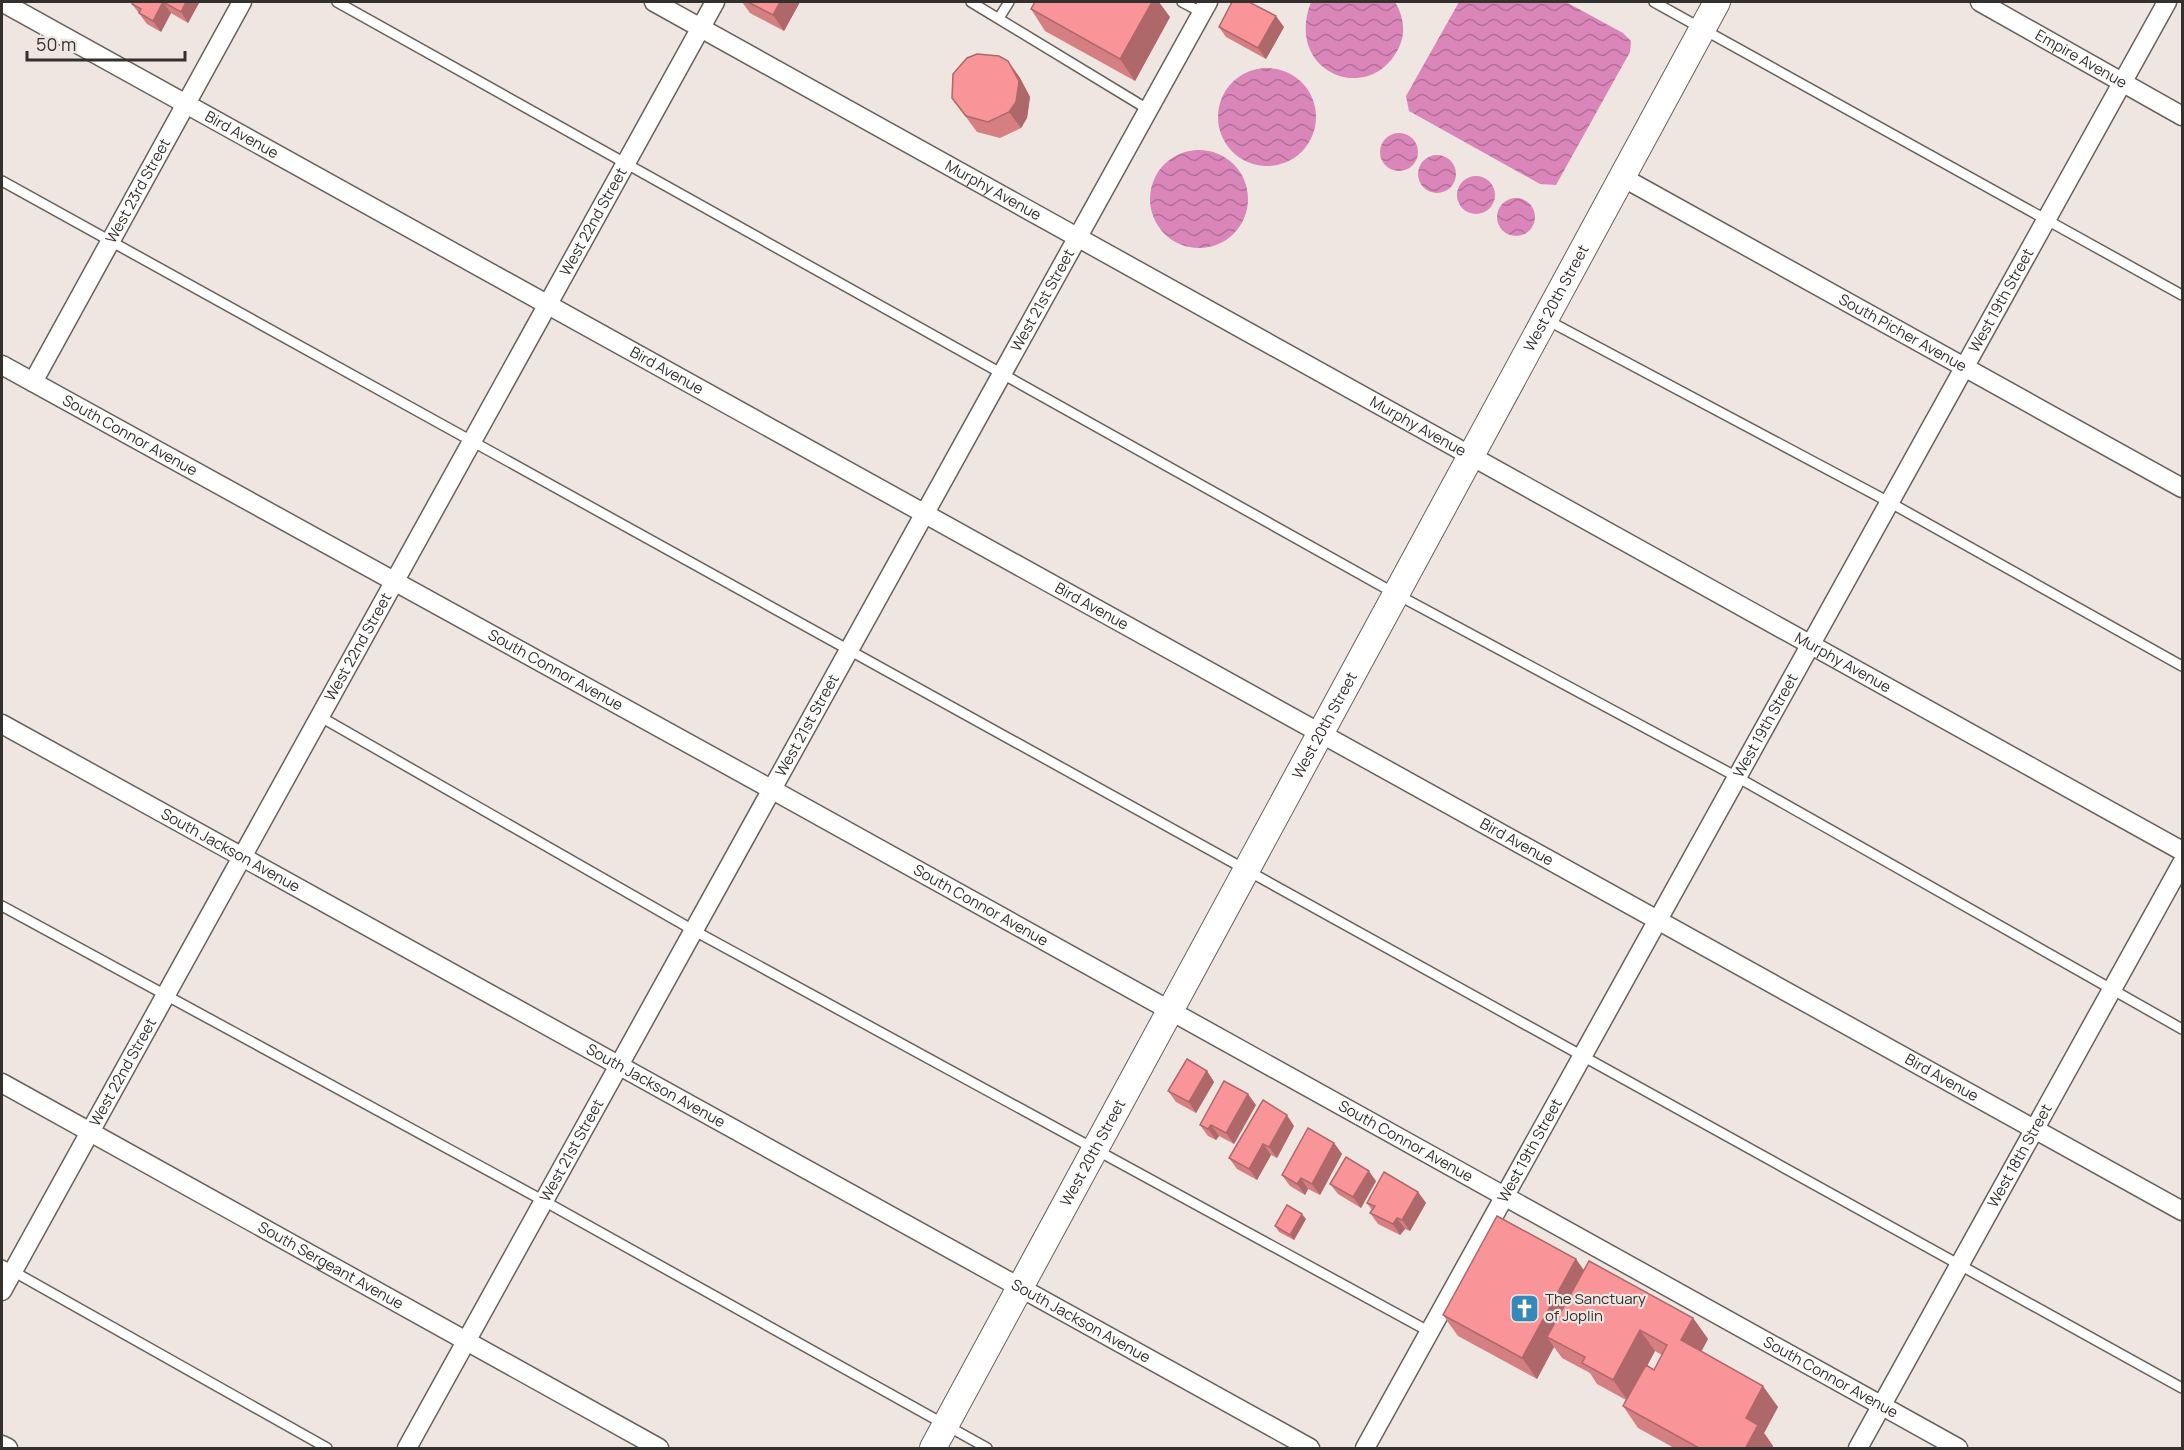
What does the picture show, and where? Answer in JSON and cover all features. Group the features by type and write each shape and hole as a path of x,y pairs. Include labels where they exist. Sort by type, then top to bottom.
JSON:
{"main road":[{"name":"West 20th Street","path":"933,1449 1717,2"}],"street":[{"name":"Bird Avenue","path":"2,2 2182,1211"},
{"name":"West 23rd Street","path":"33,382 242,2"},
{"name":"Murphy Avenue","path":"654,2 2182,851"},
{"name":"West 22nd Street","path":"2,1291 7,1268 89,1132 715,2"},
{"name":"Empire Avenue","path":"1980,2 2182,116"},
{"name":"West 19th Street","path":"1365,1449 2167,2"},
{"name":"West 21st Street","path":"407,1449 1079,237 1204,7"},
{"name":"South Picher Avenue","path":"1622,177 2182,488"},
{"name":"South Connor Avenue","path":"2,365 1170,1010 1958,1449"},
{"name":"South Jackson Avenue","path":"2,724 1310,1449"},
{"name":"West 18th Street","path":"1858,1449 2182,863"},
{"name":"South Sergeant Avenue","path":"2,1083 659,1449"},
{"path":"2,1445 8,1449"}],"lane":[{"path":"337,2 1396,594 1737,777 2182,1029"},
{"path":"971,2 1149,110"},
{"path":"999,18 1009,2"},
{"path":"1182,2 1204,7"},
{"path":"1654,2 2182,295"},
{"path":"2,181 2182,1388"},
{"path":"1545,319 1889,502 2182,666"},
{"path":"319,716 693,930 1430,1332"},
{"path":"2,906 544,1201 987,1449"},
{"path":"7,1268 327,1449"}],"water":[{"path":"1311,2 1395,2 1403,23 1400,45 1387,64 1371,75 1353,78 1335,74 1320,64 1309,48 1306,27"},
{"path":"1459,2 1566,2 1623,33 1631,41 1630,52 1556,185 1540,184 1409,111 1406,96"},
{"path":"1257,68 1277,68 1302,82 1313,98 1316,117 1313,136 1302,152 1277,166 1257,166 1240,158 1226,144 1218,127 1218,107 1226,90 1240,76"},
{"path":"1399,133 1412,139 1418,152 1412,165 1399,171 1386,165 1380,152 1386,139"},
{"path":"1189,150 1209,150 1234,164 1245,180 1248,199 1245,218 1234,234 1209,248 1189,248 1172,240 1158,226 1150,209 1150,189 1158,172 1172,158"},
{"path":"1437,155 1450,161 1456,174 1450,187 1437,193 1424,187 1418,174 1424,161"},
{"path":"1476,176 1489,182 1495,195 1489,208 1476,214 1463,208 1457,195 1463,182"},
{"path":"1516,198 1529,204 1535,217 1529,230 1516,236 1503,230 1497,217 1503,204"}],"building":[{"path":"133,2 163,2 153,21 139,13 141,9 132,4"},
{"path":"163,2 186,2 181,12"},
{"path":"748,2 780,2 773,15"},
{"path":"1035,2 1152,2 1120,59 1031,9"},
{"path":"1232,2 1249,2 1276,16 1258,48 1219,27"},
{"path":"977,54 999,56 1008,61 1019,81 1016,102 1009,112 988,122 966,116 952,98 953,74 967,58"},
{"path":"1187,1059 1207,1071 1189,1102 1168,1091"},
{"path":"1224,1081 1248,1094 1226,1133 1211,1125 1208,1129 1200,1125"},
{"path":"1263,1100 1287,1115 1269,1147 1263,1144 1249,1169 1229,1158"},
{"path":"1308,1128 1334,1143 1312,1184 1301,1178 1297,1184 1282,1175"},
{"path":"1346,1157 1369,1171 1353,1197 1330,1184"},
{"path":"1384,1172 1418,1192 1402,1220 1397,1218 1393,1224 1370,1213 1375,1206 1367,1203"},
{"path":"1287,1205 1302,1214 1290,1235 1275,1226"},
{"name":"The Sanctuary of Joplin","path":"1497,1216 1576,1259 1522,1358 1443,1315"},
{"path":"1589,1261 1693,1318 1681,1340 1763,1386 1746,1418 1758,1425 1745,1449 1698,1449 1623,1406 1646,1365 1654,1370 1667,1345 1640,1330 1613,1380 1582,1363 1585,1357 1547,1337"}],"place":[{"name":"The Sanctuary of Joplin","path":"1524,1308"}]}
